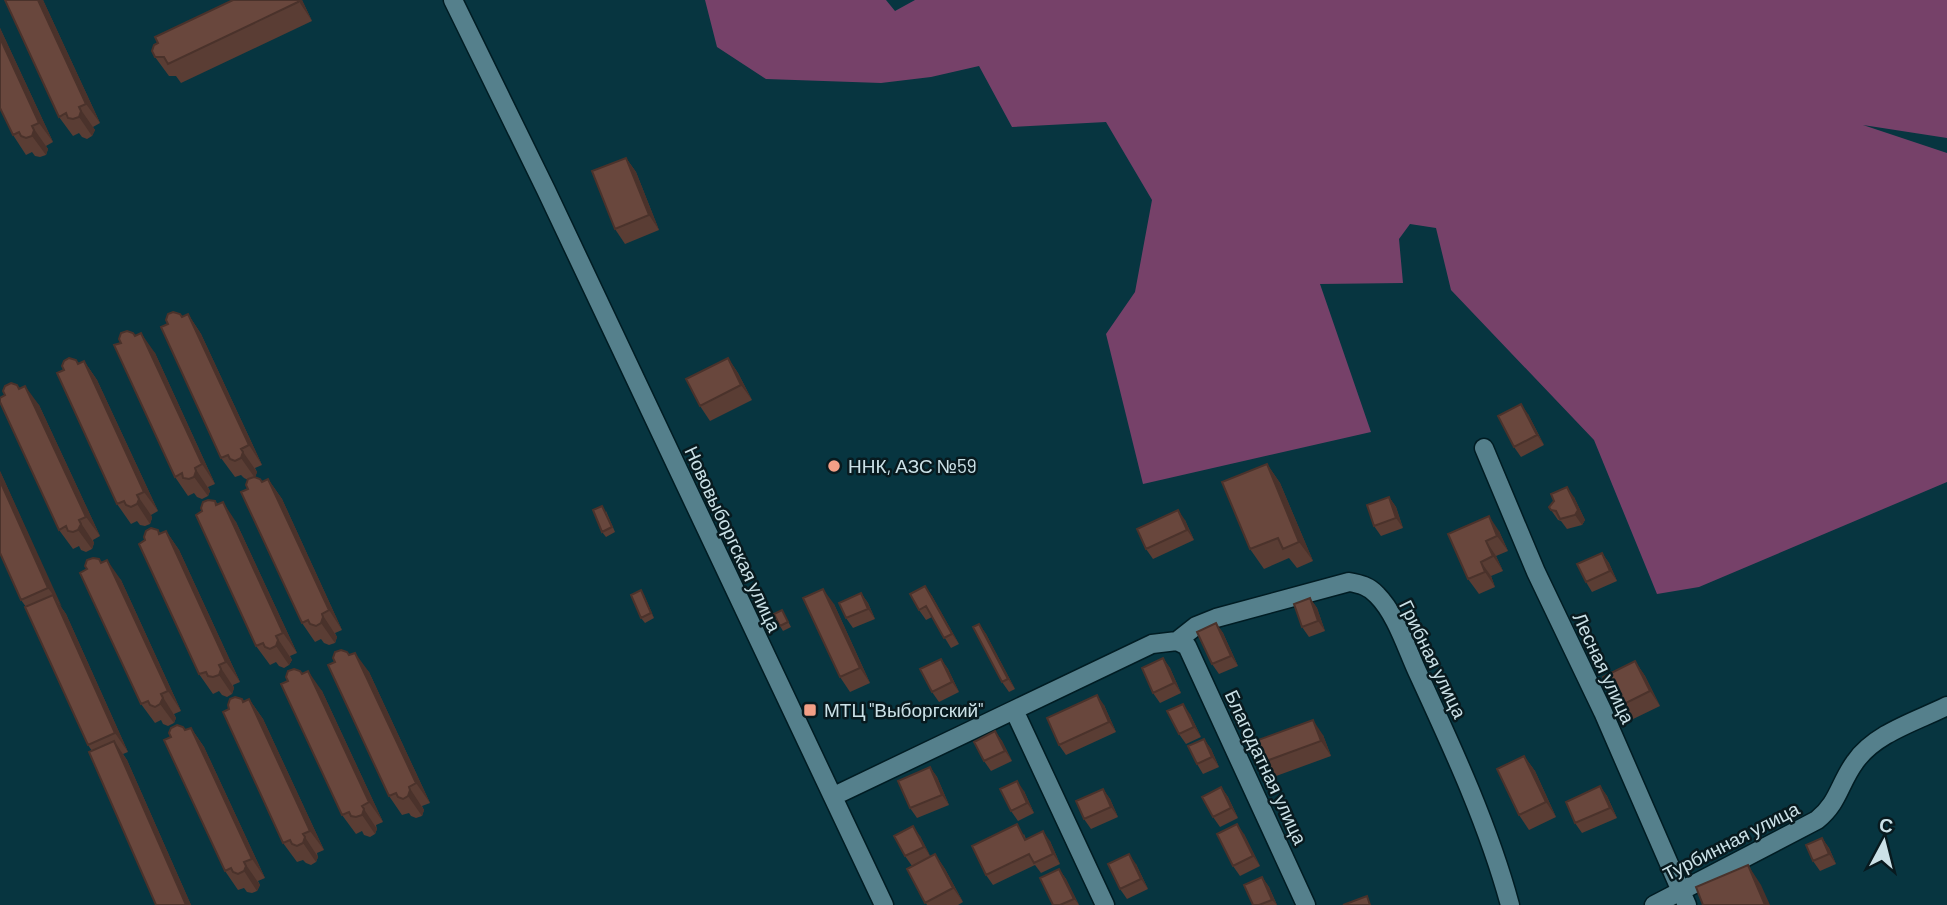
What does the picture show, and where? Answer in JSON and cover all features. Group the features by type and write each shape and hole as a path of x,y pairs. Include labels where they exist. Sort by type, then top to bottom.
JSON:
{"street":[{"name":"Нововыборгская улица","path":"453,0 546,190 884,905"},
{"name":"Лесная улица","path":"1484,448 1536,572 1603,712 1684,898"},
{"name":"Грибная улица","path":"1182,643 1196,626 1244,608 1349,582 1364,585 1377,594 1394,622 1464,772 1498,858 1510,905"},
{"path":"834,796 1153,644 1182,643"},
{"name":"Благодатная улица","path":"1182,643 1306,905"},
{"name":"Турбинная улица","path":"1654,905 1684,898 1817,820 1832,808 1843,779 1857,759 1882,738 1947,706"},
{"path":"1014,710 1105,905"}],"shaded area":[{"path":"705,0 886,0 895,11 915,0 1947,0 1947,138 1863,125 1947,153 1947,482 1699,587 1657,594 1594,440 1451,290 1436,228 1410,224 1399,239 1403,283 1320,284 1371,432 1143,484 1106,334 1135,292 1152,200 1106,122 1012,127 979,66 931,77 881,83 766,79 717,47"}],"building":[{"path":"5,0 38,0 86,104 79,107 79,117 68,118 66,113 59,117"},
{"path":"233,0 298,2 168,64 164,57 155,57 152,51 158,43 155,37"},
{"path":"0,38 39,123 32,126 32,136 26,138 19,132 13,135 0,108"},
{"path":"626,158 649,215 615,229 592,171"},
{"path":"173,312 182,317 188,314 249,445 241,449 241,458 235,461 228,455 221,458 161,327 168,324 168,314"},
{"path":"127,331 135,336 141,333 202,464 195,468 194,477 183,478 182,473 175,477 114,345 121,343 121,333"},
{"path":"69,358 76,360 78,364 84,361 144,492 137,495 137,504 131,507 124,501 117,504 57,373 64,370 64,361"},
{"path":"728,358 741,385 700,406 686,379"},
{"path":"11,383 19,389 25,386 86,517 79,520 81,524 78,530 68,531 66,526 59,530 0,402 0,398 5,395 5,386"},
{"path":"1521,404 1537,435 1514,447 1498,416"},
{"path":"1267,464 1299,542 1283,549 1278,538 1250,549 1222,482"},
{"path":"254,477 262,482 268,479 329,610 322,614 321,623 316,626 308,620 302,623 241,492 248,489 248,479"},
{"path":"0,481 48,588 21,600 0,553"},
{"path":"1567,487 1578,510 1575,515 1560,519 1556,511 1549,507 1554,501 1551,494"},
{"path":"1389,497 1396,518 1374,526 1367,505"},
{"path":"215,501 216,505 223,502 283,633 276,636 276,646 270,649 263,643 256,646 196,515 202,511 203,502"},
{"path":"602,506 612,527 602,532 593,510"},
{"path":"1178,510 1187,530 1146,549 1137,529"},
{"path":"1489,516 1497,536 1486,541 1493,556 1481,562 1485,572 1468,579 1448,534"},
{"path":"151,528 158,530 159,534 166,531 226,662 219,665 219,675 208,676 206,672 199,674 139,544 145,540 146,531"},
{"path":"1602,553 1610,571 1586,582 1577,564"},
{"path":"99,559 101,563 107,560 168,691 161,694 163,698 155,707 148,701 141,704 80,573 87,569 87,560"},
{"path":"925,586 952,634 944,638 926,606 919,610 910,594"},
{"path":"823,589 860,668 840,677 803,598"},
{"path":"641,590 651,613 641,618 631,595"},
{"path":"861,593 868,609 846,618 839,603"},
{"path":"53,595 115,733 88,745 25,607"},
{"path":"1310,598 1318,621 1302,627 1294,604"},
{"path":"782,610 788,622 780,626 774,614"},
{"path":"1216,623 1231,656 1212,664 1197,632"},
{"path":"979,624 1008,679 1002,682 973,627"},
{"path":"341,650 349,655 355,653 416,783 409,787 408,796 403,799 396,793 389,796 328,665 335,662 335,652"},
{"path":"1163,658 1174,683 1153,693 1142,668"},
{"path":"941,659 952,682 932,692 920,669"},
{"path":"1635,661 1650,691 1618,707 1603,677"},
{"path":"294,669 302,674 308,671 369,802 362,806 362,815 351,816 349,812 342,815 281,684 288,681 288,671"},
{"path":"1097,695 1109,722 1059,745 1047,718"},
{"path":"235,697 243,702 249,699 310,831 303,834 303,843 297,846 290,840 283,843 223,712 229,709 230,699"},
{"path":"1183,704 1194,727 1179,734 1167,711"},
{"path":"1313,720 1321,741 1258,764 1250,743"},
{"path":"177,725 185,730 191,728 252,859 244,862 244,871 238,874 231,868 225,871 164,740 171,737 171,728"},
{"path":"995,731 1005,751 984,761 974,742"},
{"path":"1204,739 1212,757 1197,764 1188,746"},
{"path":"114,741 186,905 156,905 89,752"},
{"path":"1524,756 1546,802 1519,815 1497,769"},
{"path":"930,767 942,795 910,808 898,781"},
{"path":"1017,781 1027,803 1011,811 1000,789"},
{"path":"1600,786 1610,808 1575,823 1566,802"},
{"path":"1221,787 1231,808 1213,817 1202,797"},
{"path":"1103,789 1111,807 1084,819 1076,801"},
{"path":"1017,824 1025,840 1043,831 1053,854 1034,863 1029,854 986,875 972,846"},
{"path":"1237,824 1253,856 1233,866 1217,834"},
{"path":"913,826 924,847 905,856 894,836"},
{"path":"1822,838 1829,854 1813,861 1806,845"},
{"path":"935,854 953,888 925,903 907,869"},
{"path":"1129,854 1141,879 1120,889 1108,864"},
{"path":"1748,865 1765,905 1703,905 1696,887"},
{"path":"1059,869 1074,899 1053,905 1040,878"},
{"path":"1262,877 1272,900 1253,905 1244,885"},
{"path":"1367,896 1370,905 1343,905"}],"place":[{"name":"ННК, АЗС №59","path":"834,466"},
{"name":"МТЦ \"Выборгский\"","path":"810,710"}]}
